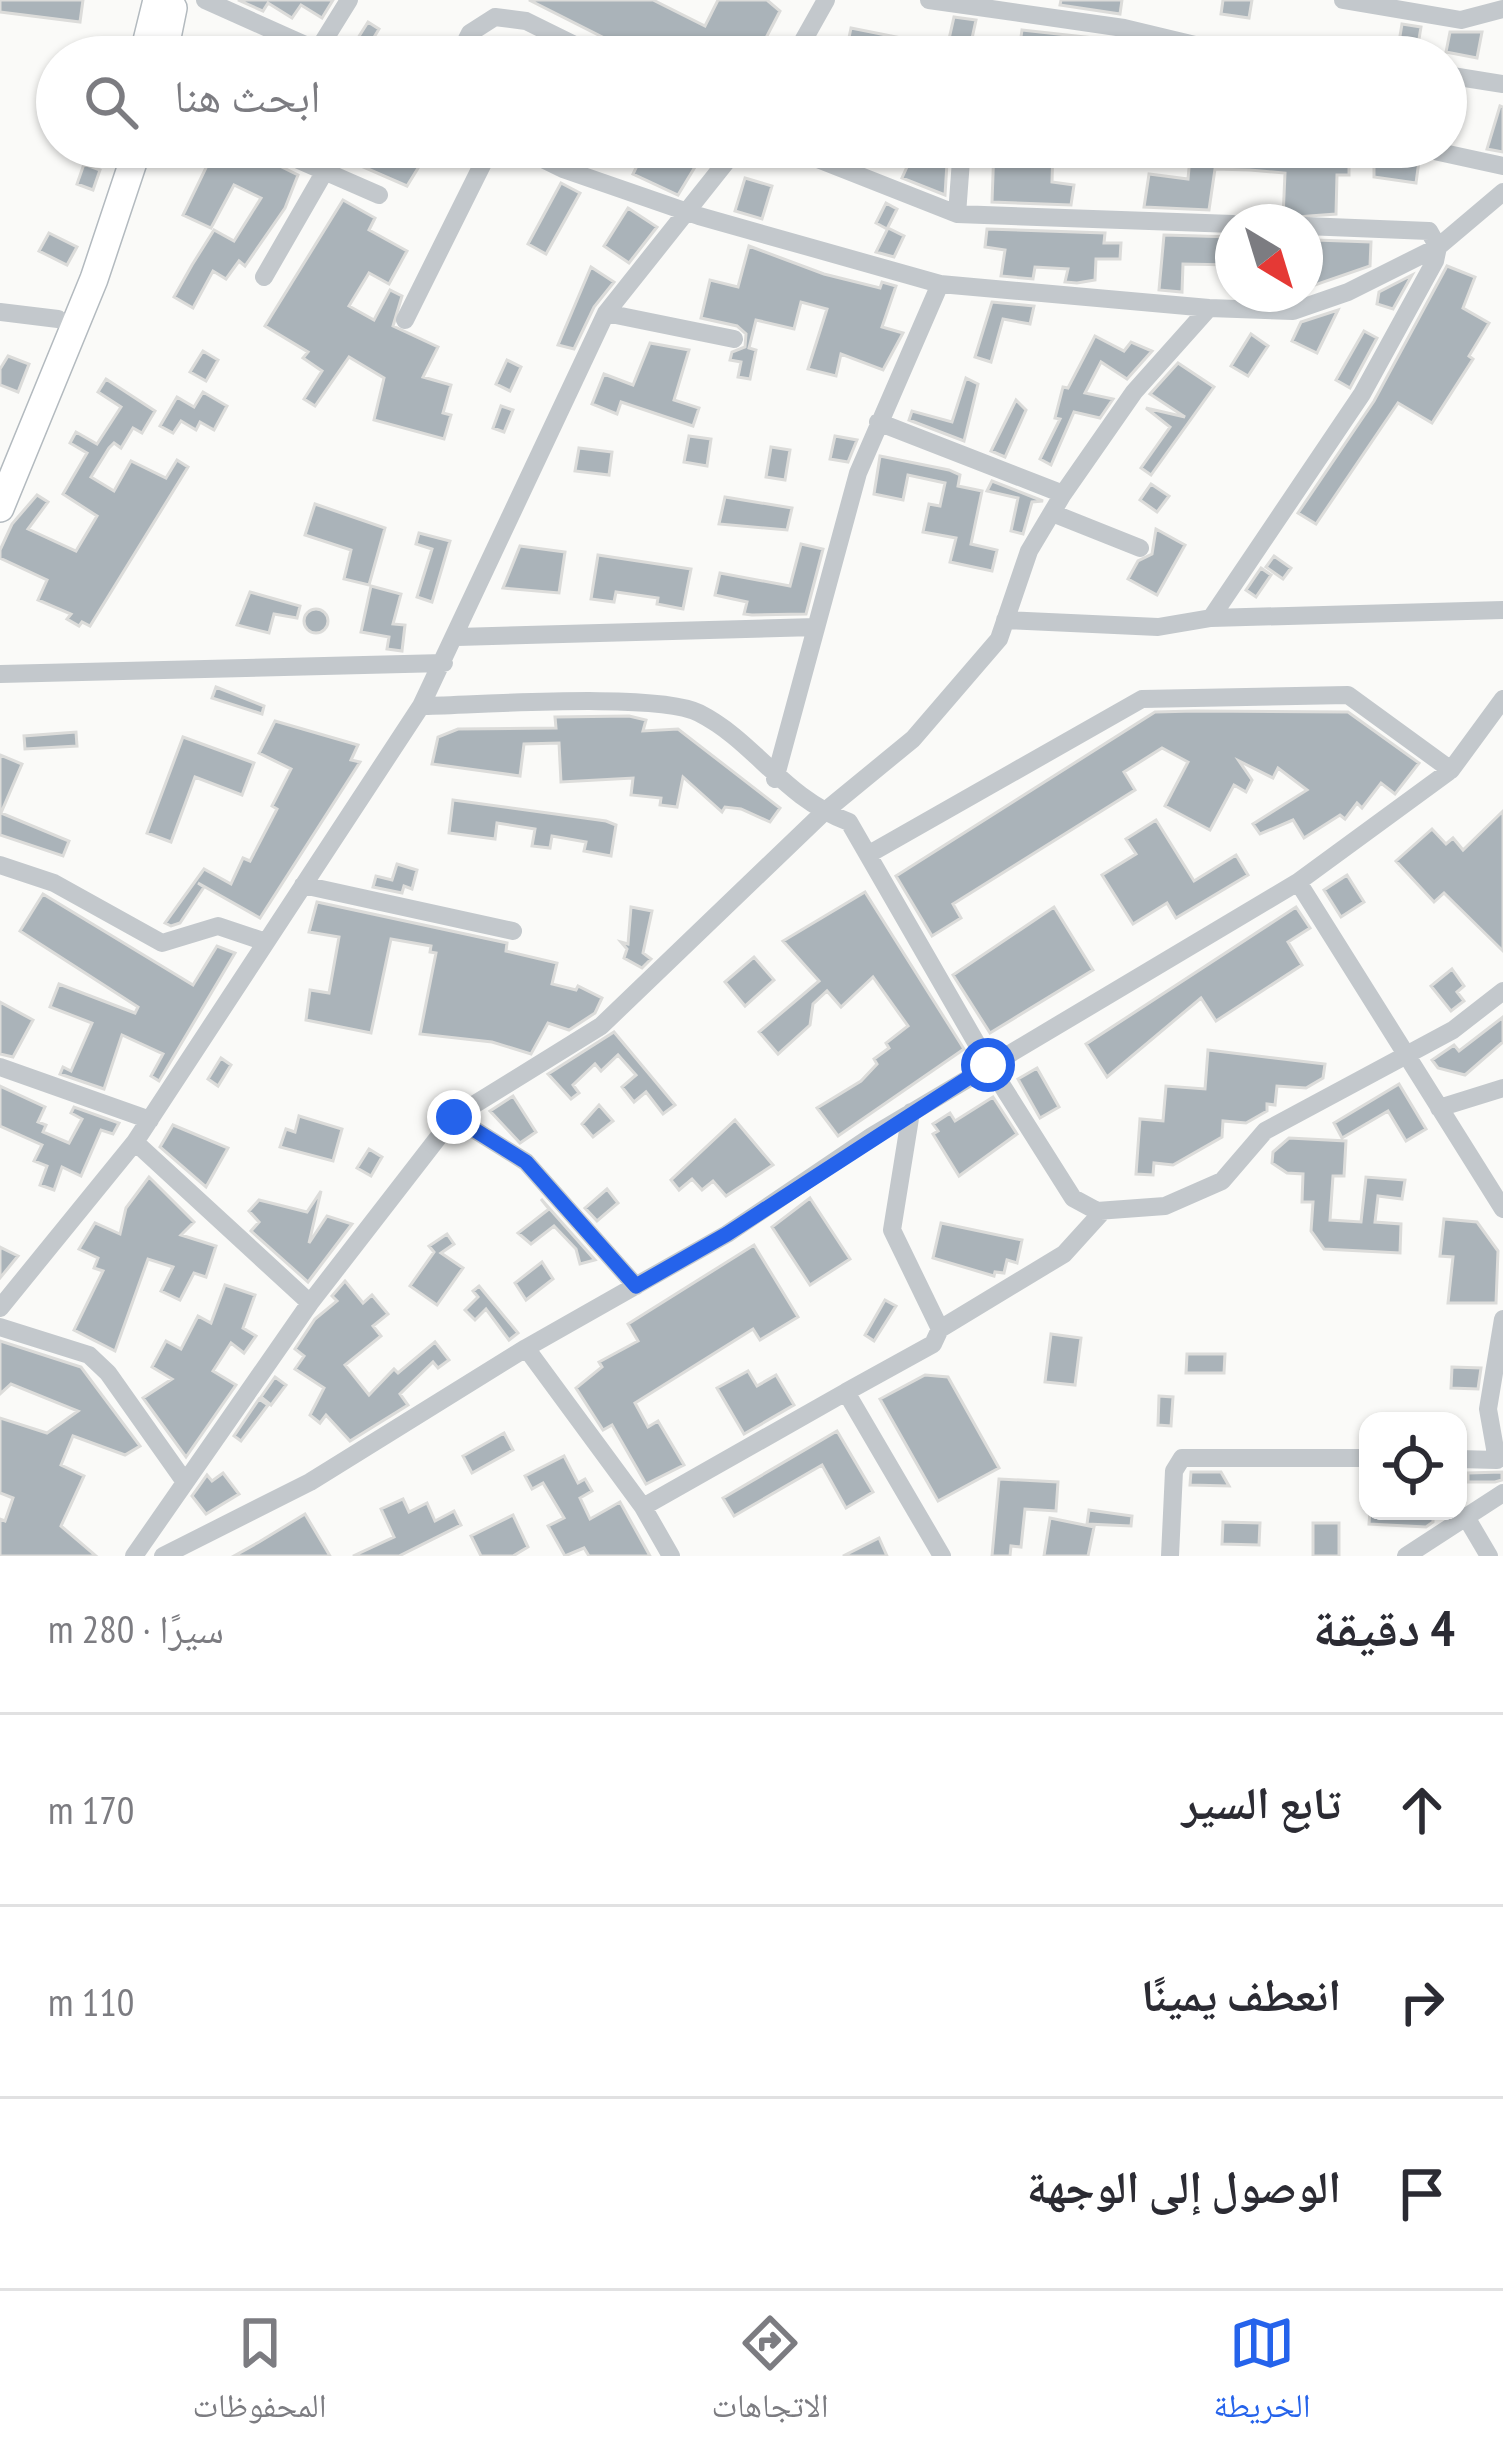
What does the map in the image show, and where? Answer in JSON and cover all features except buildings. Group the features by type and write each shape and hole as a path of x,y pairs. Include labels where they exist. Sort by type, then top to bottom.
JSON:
{"main road":[{"path":"148,36 157,0"},
{"path":"168,36 174,0"},
{"path":"0,488 112,168"},
{"path":"0,508 94,279 131,168"}],"street":[{"path":"205,0 285,36"},
{"path":"333,36 349,0"},
{"path":"806,36 826,0"},
{"path":"929,0 1020,7 1160,36"},
{"path":"1343,0 1461,20 1503,9"},
{"path":"468,36 495,17 526,21 556,36"},
{"path":"1467,78 1503,84"},
{"path":"1467,158 1503,166"},
{"path":"318,168 379,195"},
{"path":"405,320 481,168"},
{"path":"561,168 686,211 940,284 1293,311 1348,292 1438,247 1503,192"},
{"path":"0,1308 135,1142 421,706 606,313 720,168"},
{"path":"840,168 957,214 1215,223"},
{"path":"957,214 960,168"},
{"path":"264,278 325,171"},
{"path":"1210,618 1374,374 1410,315 1438,247 1430,231 1323,227"},
{"path":"775,778 858,473 940,284"},
{"path":"134,1556 310,1303 454,1117 601,1026 824,812 913,740 998,639 1029,551 1063,494 1134,392 1209,308"},
{"path":"0,312 58,319"},
{"path":"606,313 734,339"},
{"path":"878,422 1063,494"},
{"path":"1052,513 1140,548"},
{"path":"1005,620 1158,627 1210,618 1503,610"},
{"path":"457,637 816,627"},
{"path":"0,674 444,663"},
{"path":"871,853 1142,699 1348,694 1451,770"},
{"path":"163,1556 196,1548 310,1482 526,1348 727,1234 911,1112 1298,881 1451,770 1503,699"},
{"path":"421,706 676,703 719,725 775,778 824,812 849,822 871,853 988,1065 1073,1198 1103,1210 1165,1206 1222,1181 1265,1131 1453,1030 1503,991"},
{"path":"0,865 54,883 162,943 218,926 266,942"},
{"path":"1298,881 1503,1209"},
{"path":"303,885 513,931"},
{"path":"0,1067 150,1120"},
{"path":"1439,1108 1503,1088"},
{"path":"911,1112 892,1230 940,1329"},
{"path":"454,1117 526,1162 636,1286"},
{"path":"135,1142 310,1303"},
{"path":"644,1507 933,1343 940,1329 1064,1254 1103,1210"},
{"path":"1467,1460 1497,1460 1488,1409 1503,1319"},
{"path":"0,1327 88,1355 108,1372 184,1482"},
{"path":"526,1348 644,1507 671,1556"},
{"path":"846,1392 942,1556"},
{"path":"1170,1556 1174,1471 1182,1458 1359,1458"},
{"path":"1467,1516 1503,1493"},
{"path":"1467,1519 1489,1556"},
{"path":"1406,1556 1461,1520"}],"route":[{"path":"454,1117 526,1162 594,1232 636,1286 727,1234 988,1065"}]}
